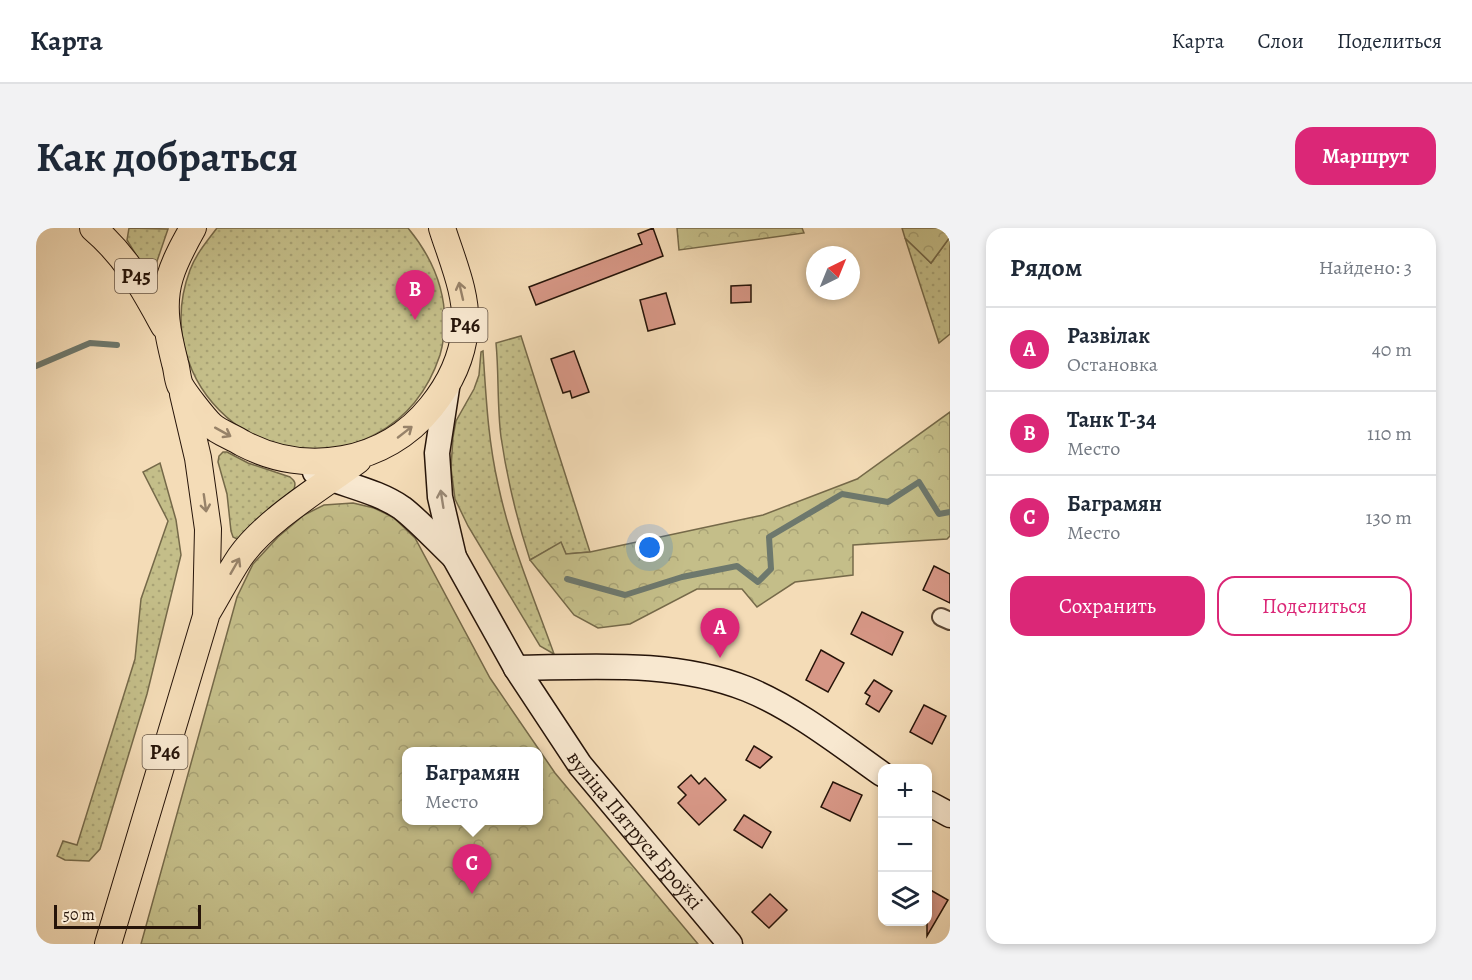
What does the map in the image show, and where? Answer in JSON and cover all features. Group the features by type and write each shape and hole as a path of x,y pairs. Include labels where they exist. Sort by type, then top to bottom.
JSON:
{"main road":[{"name":"Р45","path":"93,228 128,264 168,333"},
{"name":"Р46","path":"433,228 452,260"},
{"name":"Р46","path":"180,385 212,426 253,448 290,461 332,462 366,454 393,442 420,420 447,388 458,361 465,329 463,296 442,228"},
{"name":"Р46","path":"186,235 170,278 165,302 168,333 198,458 208,529 206,616"},
{"name":"вуліца Пятруся Броўкі","path":"447,388 437,453 440,497 454,556 516,668 580,765 720,938"},
{"name":"Р46","path":"108,944 206,616 241,556 275,522 366,454"},
{"name":"вуліца Пятруся Броўкі","path":"290,461 331,480 373,494 401,508 454,556"},
{"path":"516,668 652,669 698,674 748,690 802,718 878,771"},
{"path":"932,806 950,815"}],"green space":[{"path":"129,228 168,229 154,270 150,273 146,271 127,240"},
{"path":"217,228 408,228 419,242 435,272 440,287 445,320 440,355 430,379 416,401 398,419 376,434 335,448 295,449 258,438 226,417 201,388 186,352 181,312 192,264"},
{"path":"677,228 802,228 804,233 679,250"},
{"path":"902,228 950,228 950,237 931,263 905,238"},
{"path":"950,237 950,334 939,343 905,238 931,263"},
{"path":"521,336 590,552 566,554 561,543 530,560 513,499 501,437 496,343"},
{"path":"483,351 490,434 503,506 523,570 554,654 540,646 468,526 455,499 451,468 456,421 474,389"},
{"path":"950,412 950,536 947,539 853,545 853,575 795,582 757,607 742,589 697,589 630,624 598,628 574,615 530,560 561,542 566,554 590,552 763,515 857,479"},
{"path":"223,452 290,477 295,484 294,489 237,539 233,537 231,531 227,494 218,462"},
{"path":"160,463 176,520 181,555 147,694 100,849 89,861 65,860 57,856 63,841 77,845 135,659 141,599 168,521 143,472"},
{"path":"353,503 374,508 393,517 415,538 490,678 537,747 402,747 402,825 543,825 543,755 555,773 698,944 141,944 237,597 253,564 278,537 304,515 324,505"}],"building":[{"path":"653,228 663,256 536,305 529,287 642,244 638,234"},
{"path":"751,285 751,302 731,303 731,286"},
{"path":"666,293 675,324 648,331 640,300"},
{"path":"574,351 589,392 572,398 570,391 563,393 551,359"},
{"path":"934,566 950,574 950,603 923,590"},
{"path":"862,612 903,632 892,655 851,634"},
{"path":"821,650 844,663 828,692 806,680"},
{"path":"874,680 892,691 879,712 866,704 870,696 865,693"},
{"path":"924,705 946,716 932,744 910,732"},
{"path":"754,746 772,757 760,768 746,760"},
{"path":"691,775 699,784 705,778 726,800 699,825 678,803 686,795 678,787"},
{"path":"833,782 862,795 850,821 821,807"},
{"path":"744,815 771,832 762,848 734,830"},
{"path":"932,891 948,900 927,936 927,926 932,926"},
{"path":"770,894 787,910 769,928 752,912"}],"waterway":[{"path":"36,366 90,343 117,345"},
{"path":"567,579 625,595 682,577 737,566 758,582 771,569 769,537 842,494 888,502 919,482 939,514 950,512"}],"place":[{"name":"Танк Т-34","path":"415,320"},
{"name":"Развілак","path":"720,658"},
{"name":"Баграмян","path":"472,894"}]}
